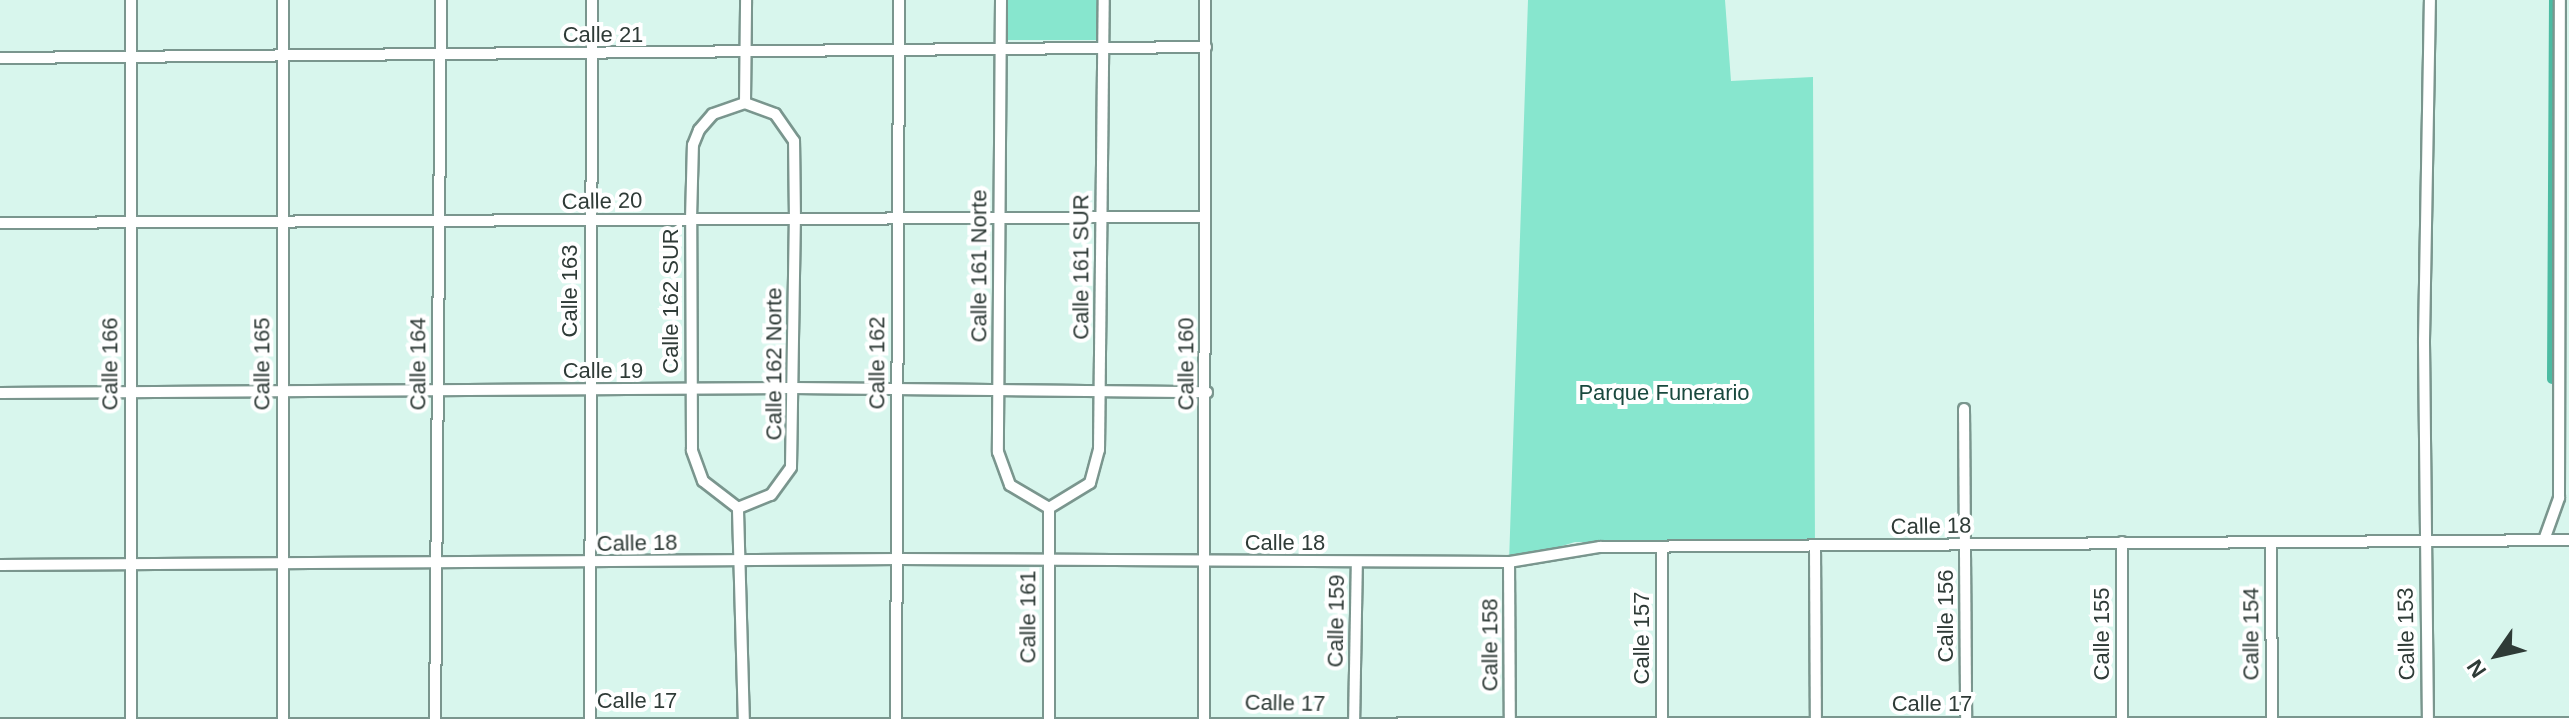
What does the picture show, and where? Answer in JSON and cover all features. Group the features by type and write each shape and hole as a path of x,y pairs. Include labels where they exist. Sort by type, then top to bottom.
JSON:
{"street":[{"name":"Calle 166","path":"131,0 127,564 131,725"},
{"name":"Calle 165","path":"283,0 283,725"},
{"name":"Calle 164","path":"435,725 441,0"},
{"name":"Calle 163","path":"590,724 592,0"},
{"path":"745,103 746,0"},
{"name":"Calle 162","path":"896,724 899,0"},
{"name":"Calle 161 Norte","path":"1001,0 998,390 1001,469 1021,496 1049,508"},
{"name":"Calle 161 SUR","path":"1049,508 1073,497 1097,469 1104,0"},
{"name":"Calle 160","path":"1204,724 1203,563 1207,392 1205,0"},
{"name":"Calle 153","path":"2428,724 2424,541 2430,0"},
{"path":"2544,540 2559,498 2564,327 2560,0"},
{"name":"Calle 21","path":"0,58 130,55 746,55 1103,45 1206,47"},
{"name":"Calle 162 SUR","path":"738,508 712,492 696,468 691,390 691,219 693,145 699,130 713,114 745,103"},
{"name":"Calle 162 Norte","path":"738,508 771,495 791,467 793,388 794,141 775,114 745,103"},
{"name":"Calle 20","path":"0,223 1205,217"},
{"name":"Calle 19","path":"0,393 130,391 282,394 793,388 1207,392"},
{"name":"Calle 156","path":"1964,409 1966,725"},
{"path":"738,508 744,724"},
{"name":"Calle 161","path":"1049,508 1049,724"},
{"name":"Calle 18","path":"0,565 283,565 436,561 592,564 899,559 1203,563 1509,562 1571,548 2569,540"},
{"name":"Calle 155","path":"2122,542 2122,725"},
{"name":"Calle 154","path":"2271,542 2272,725"},
{"path":"1815,547 1816,726"},
{"name":"Calle 157","path":"1662,549 1662,726"},
{"name":"Calle 158","path":"1509,562 1510,726"},
{"name":"Calle 159","path":"1354,726 1357,563"},
{"name":"Calle 17","path":"0,724 1816,726 2569,723"}],"green space":[{"path":"1008,0 1097,0 1097,40 1008,40"},
{"name":"Parque Funerario","path":"1528,0 1725,0 1731,81 1813,77 1815,547 1575,542 1509,562"}],"waterway":[{"path":"2552,379 2554,0"}]}
